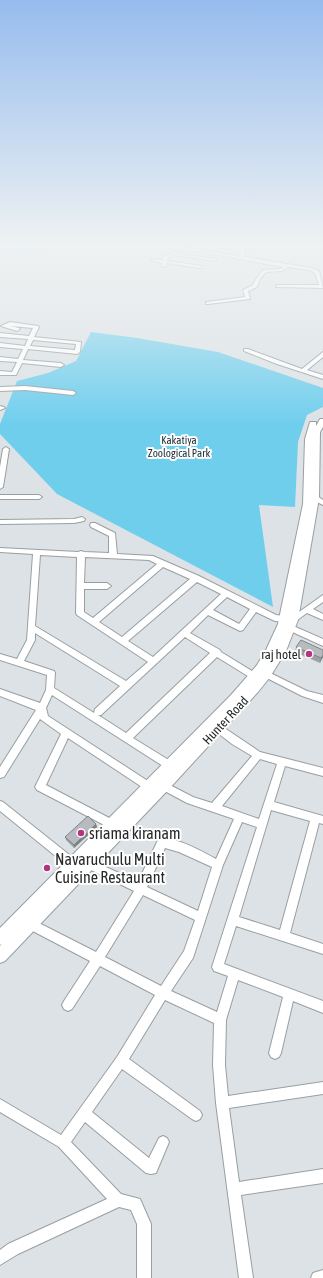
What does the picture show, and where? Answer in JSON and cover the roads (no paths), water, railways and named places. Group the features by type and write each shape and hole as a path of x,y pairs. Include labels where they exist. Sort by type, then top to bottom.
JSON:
{"main road":[{"name":"Hunter Road","path":"0,938 112,824 157,788 170,765 212,729 254,689 266,674 282,648 320,500 312,477 310,432 315,421 323,415"},
{"name":"Hunter Road","path":"0,956 89,864 212,729 254,676 271,651 280,632 289,623 312,477 316,432 323,421"}],"street":[{"path":"0,324 36,326 14,374 0,373"},
{"path":"7,324 5,327 17,329"},
{"path":"0,335 80,343 77,352 0,345"},
{"path":"246,350 303,371 323,376"},
{"path":"303,371 323,354"},
{"path":"0,359 61,365"},
{"path":"0,389 25,388 73,393"},
{"path":"0,487 3,457 6,449"},
{"path":"0,497 39,497"},
{"path":"0,522 74,521 82,519"},
{"path":"93,525 113,534 113,556"},
{"path":"0,550 81,553 150,558 196,578 275,618 289,623 323,643"},
{"path":"20,663 31,640 37,551"},
{"path":"81,553 80,613 154,662"},
{"path":"94,622 164,563"},
{"path":"122,641 196,578"},
{"path":"81,586 107,586"},
{"path":"98,712 154,662 225,594"},
{"path":"289,623 323,598"},
{"path":"207,611 240,628 255,608"},
{"path":"307,610 323,617"},
{"path":"31,627 126,686"},
{"path":"184,633 254,676"},
{"path":"127,738 217,652"},
{"path":"0,657 51,673 50,690 42,708 1,774"},
{"path":"266,674 304,694 323,699"},
{"path":"50,690 170,765"},
{"path":"1,694 42,708"},
{"path":"42,708 44,718 157,788 262,824"},
{"path":"212,729 258,755 323,772"},
{"path":"66,732 40,786 112,824"},
{"path":"214,808 258,755"},
{"path":"282,761 218,967 323,1007"},
{"path":"0,805 73,864"},
{"path":"268,805 320,819 284,936"},
{"path":"63,1143 121,1061 189,954 218,865 240,816"},
{"path":"68,1004 98,959 141,888 162,843 165,842 182,848 218,865"},
{"path":"89,864 201,918"},
{"path":"233,920 323,949"},
{"path":"31,924 163,993 220,1020"},
{"path":"234,974 220,1020 219,1065 222,1104 246,1278"},
{"path":"275,1053 289,994"},
{"path":"121,1061 196,1115"},
{"path":"222,1104 323,1088"},
{"path":"0,1105 63,1143 117,1200 135,1204 144,1224 143,1278"},
{"path":"84,1113 151,1168 163,1142"},
{"path":"234,1189 323,1176"},
{"path":"0,1258 13,1249 114,1203 117,1200"},
{"path":"318,1278 323,1277"}],"place":[{"name":"raj hotel","path":"309,654"},
{"name":"sriama kiranam","path":"81,833"},
{"name":"Navaruchulu Multi Cuisine Restaurant","path":"47,868"}],"park label":[{"name":"Kakatiya Zoological Park","path":"179,446"}]}
